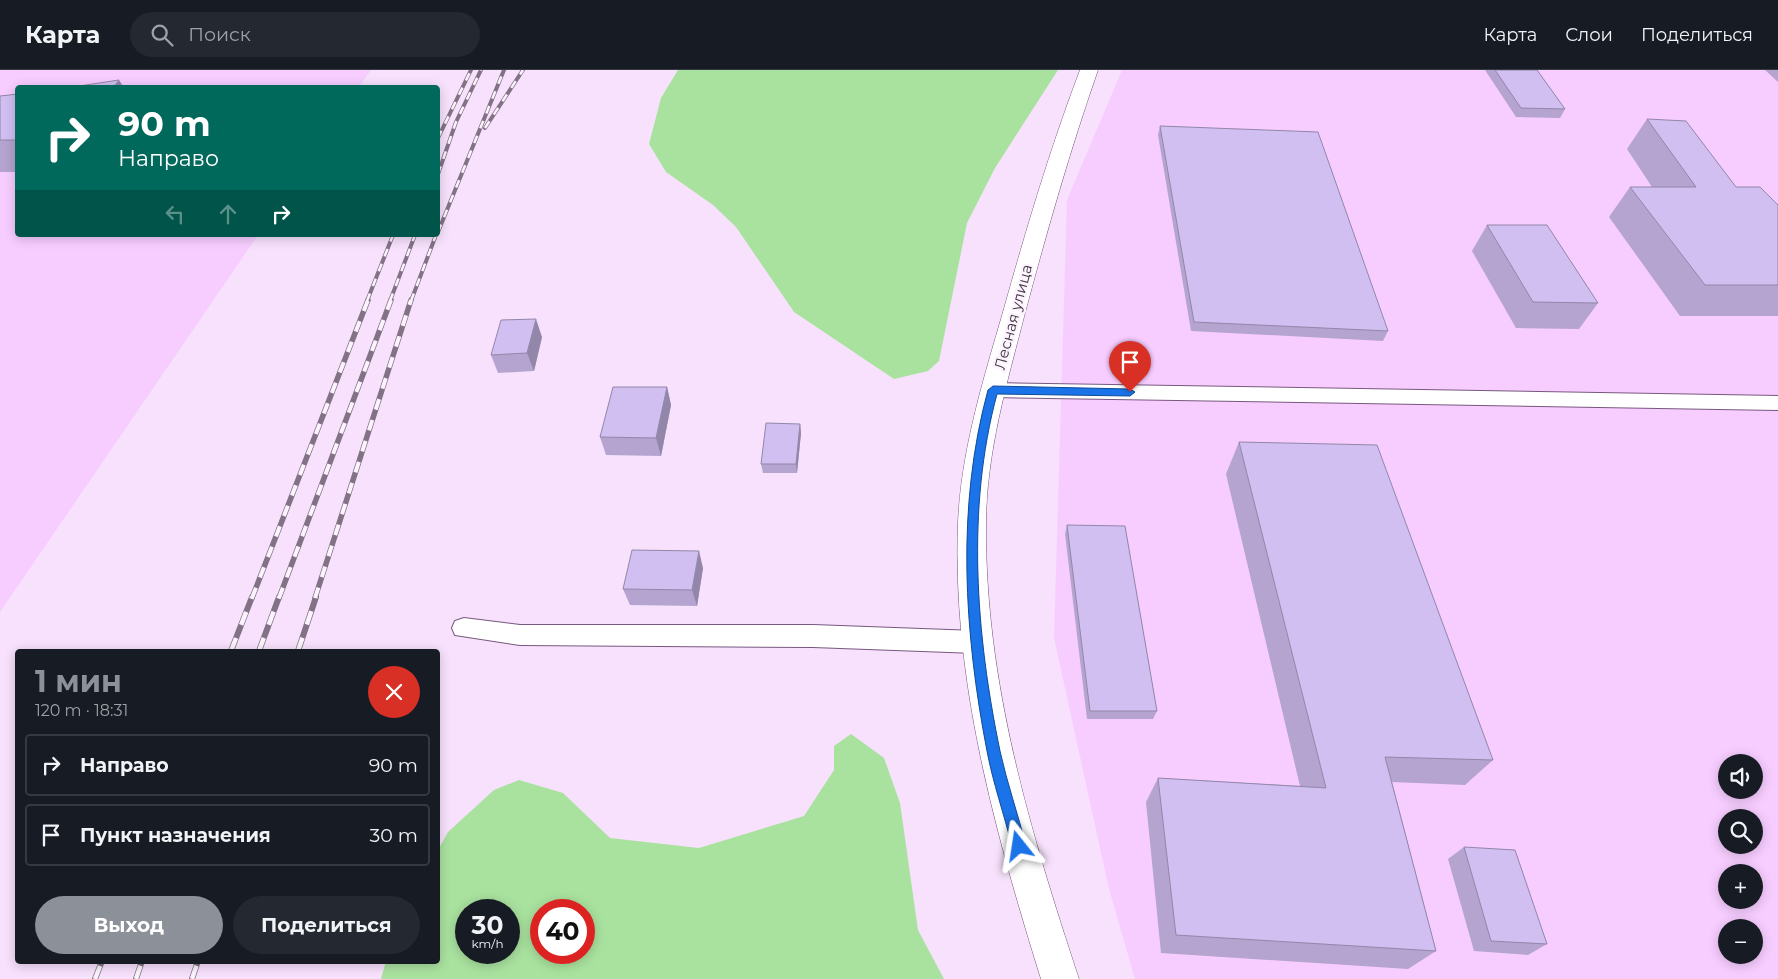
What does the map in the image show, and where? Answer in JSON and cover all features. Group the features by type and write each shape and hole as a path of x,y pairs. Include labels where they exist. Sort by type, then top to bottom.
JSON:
{"street":[{"name":"Лесная улица","path":"1060,979 1029,884 994,752 976,642 972,524 983,427 1042,209 1089,70"}],"lane":[{"path":"993,390 1778,403"},
{"path":"464,628 520,635 813,636 976,642"}],"shaded area":[{"path":"0,70 371,70 360,85 15,85 15,237 257,237 0,612"},
{"path":"1122,70 1778,70 1778,979 1135,979 1109,889 1054,638 1067,200"}],"green space":[{"path":"678,70 1058,70 995,168 967,223 939,361 928,371 894,379 794,312 736,227 713,205 666,172 649,144 661,98"},
{"path":"851,734 884,758 900,803 918,930 944,979 381,979 385,964 440,964 440,846 448,832 494,790 519,780 563,793 610,838 699,848 804,816 834,770 834,746"}],"building":[{"path":"1495,70 1537,70 1565,109 1521,108"},
{"path":"119,80 115,85 86,85"},
{"path":"15,94 15,140 0,140 0,96"},
{"path":"1647,119 1686,121 1736,187 1760,187 1778,205 1778,285 1705,285 1630,187 1696,187"},
{"path":"1160,126 1318,132 1388,331 1194,322"},
{"path":"1487,225 1547,225 1598,303 1533,302"},
{"path":"536,319 527,353 491,355 501,320"},
{"path":"613,387 667,387 656,438 600,437"},
{"path":"766,423 800,424 796,464 761,464"},
{"path":"1239,442 1377,445 1493,760 1385,757 1436,951 1176,935 1158,778 1326,788"},
{"path":"1067,525 1125,526 1157,711 1090,711"},
{"path":"632,550 699,551 692,590 623,589"},
{"path":"1464,847 1515,850 1547,944 1491,941"}],"railway":[{"path":"440,134 471,70"},
{"path":"440,168 456,122 481,70"},
{"path":"440,227 504,70"},
{"path":"485,128 523,70"},
{"path":"367,301 392,237"},
{"path":"390,301 414,237"},
{"path":"411,301 435,237"},
{"path":"252,598 368,300"},
{"path":"279,598 391,300"},
{"path":"315,598 411,300"},
{"path":"232,649 252,597"},
{"path":"260,649 279,597"},
{"path":"299,649 316,597"},
{"path":"95,979 101,964"},
{"path":"136,979 141,964"},
{"path":"192,979 197,964"}],"route":[{"path":"1019,846 994,752 976,642 972,524 983,427 993,390 1130,392"}]}
